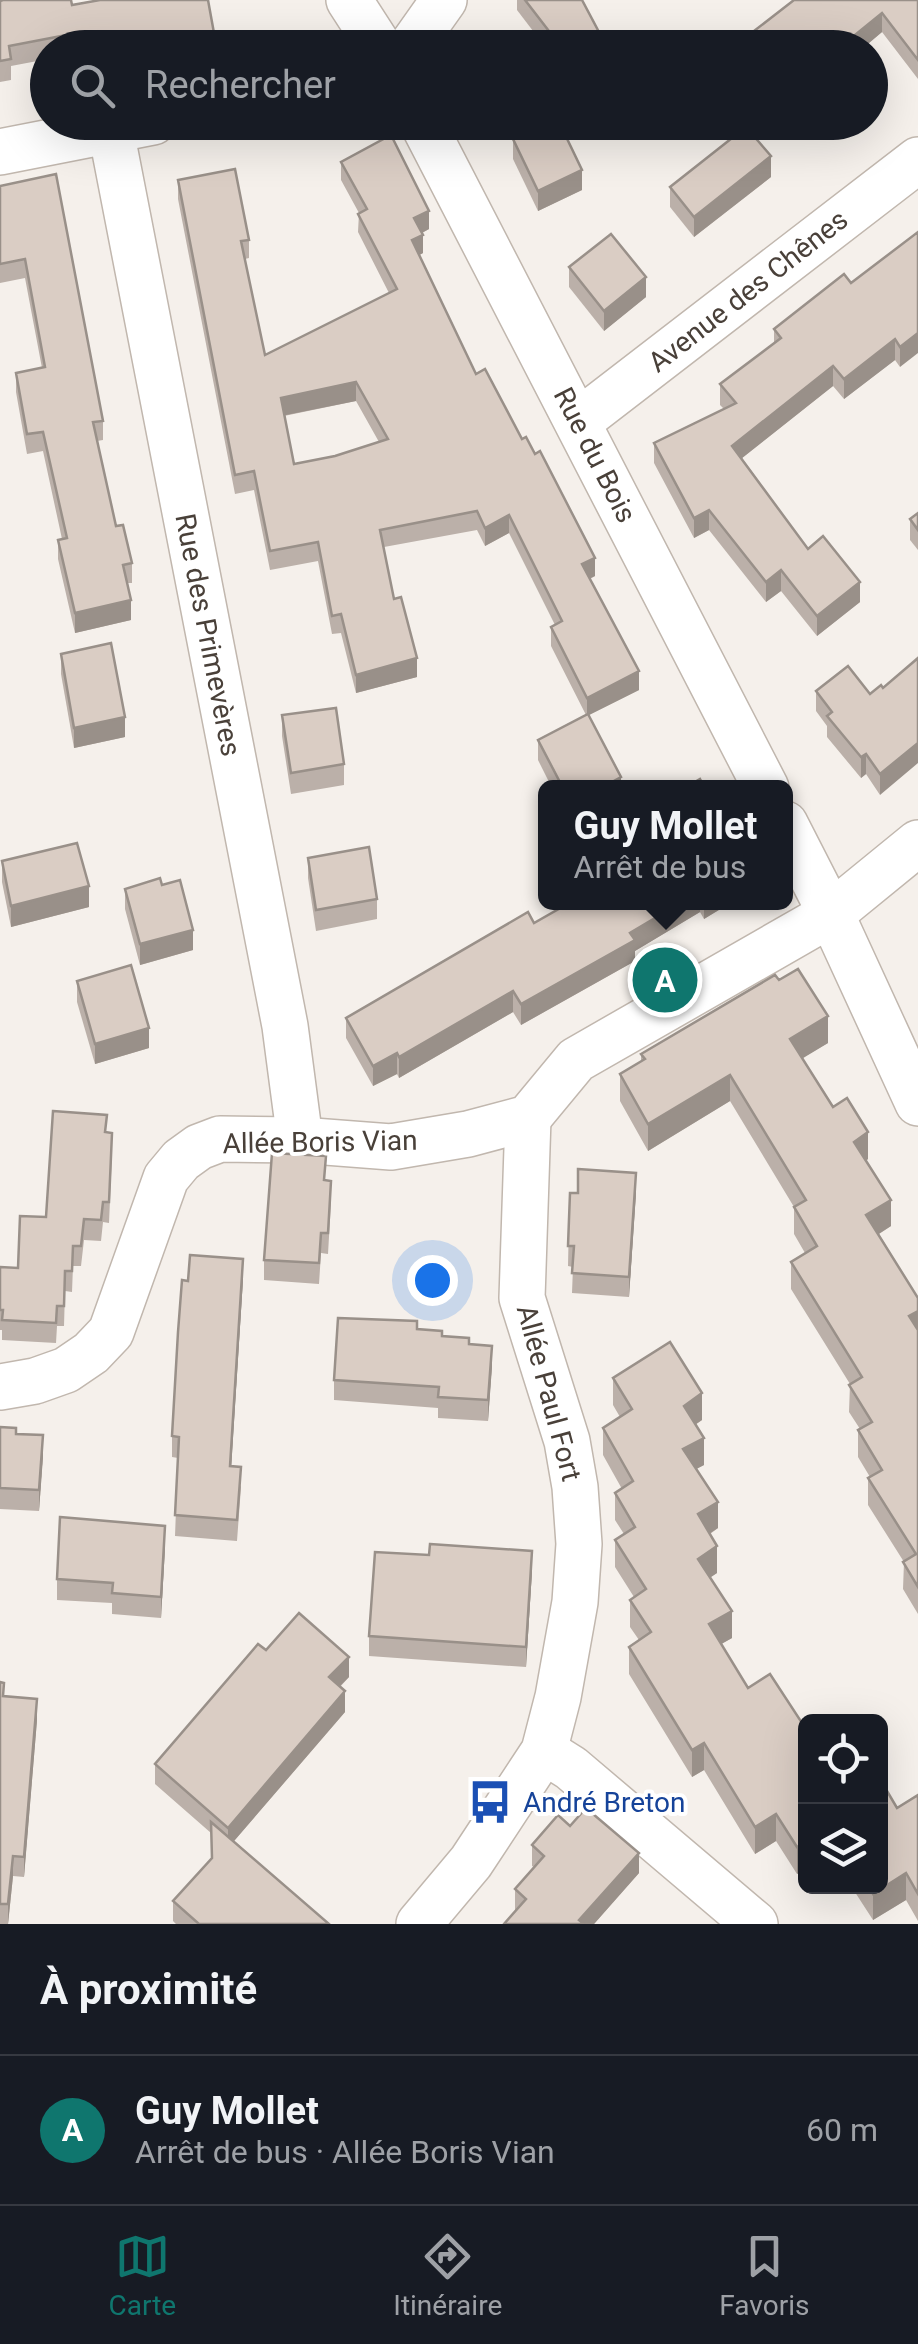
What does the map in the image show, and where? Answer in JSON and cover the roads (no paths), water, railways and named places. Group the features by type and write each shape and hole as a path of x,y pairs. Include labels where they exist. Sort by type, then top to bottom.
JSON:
{"street":[{"path":"349,0 368,30"},
{"path":"423,30 444,0"},
{"path":"0,152 63,140"},
{"name":"Rue des Primevères","path":"134,140 300,1140"},
{"name":"Rue du Bois","path":"431,140 762,780"},
{"name":"Avenue des Chênes","path":"578,422 918,160"},
{"path":"793,840 918,1103"},
{"path":"528,1118 576,1060 831,914 918,843"},
{"name":"Allée Boris Vian","path":"0,1387 36,1382 66,1370 112,1332 166,1178 200,1146 220,1139 391,1147 468,1134 528,1118"},
{"name":"Allée Paul Fort","path":"419,1924 471,1862 544,1751 575,1602 579,1544 575,1487 566,1441 522,1298 528,1118"},
{"path":"544,1751 571,1768 755,1924"}],"place":[{"name":"Guy Mollet","path":"665,980"},
{"name":"André Breton","path":"490,1802"}]}
